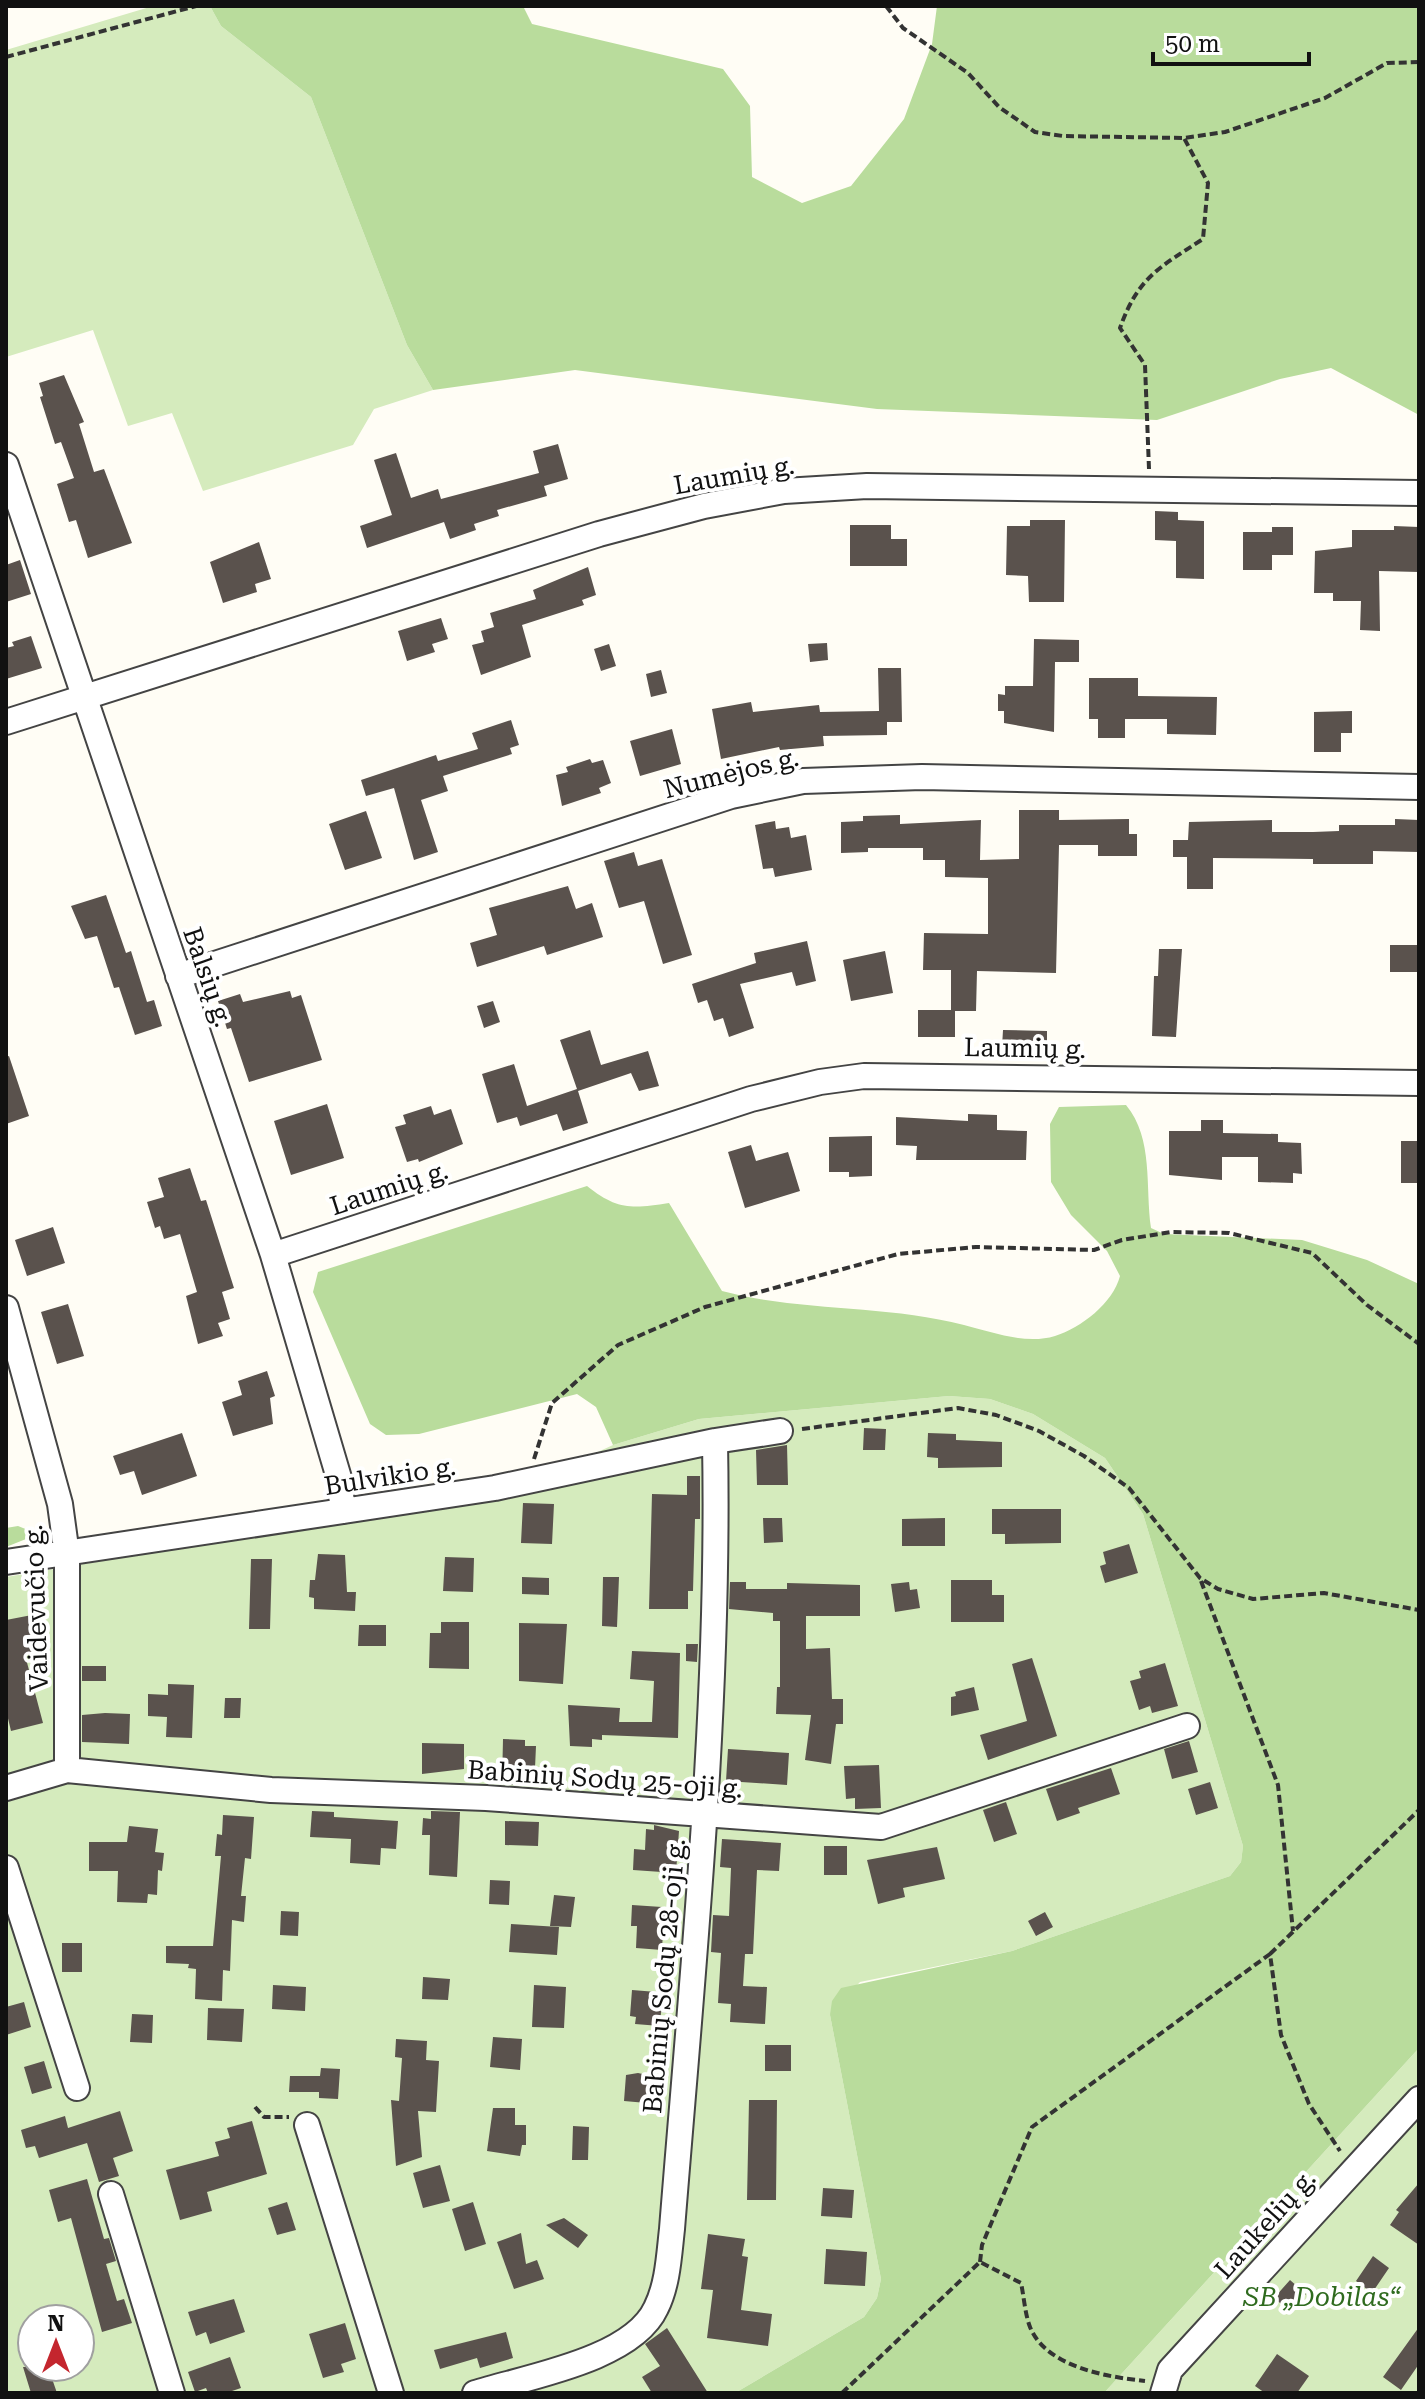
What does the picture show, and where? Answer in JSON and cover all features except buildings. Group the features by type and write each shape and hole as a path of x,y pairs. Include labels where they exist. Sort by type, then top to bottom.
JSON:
{"street":[{"name":"Balsių g.","path":"6,465 87,697 273,1255 339,1478 343,1511"},
{"name":"Laumių g.","path":"6,722 599,534 704,506 784,491 867,486 1419,493"},
{"name":"Numėjos g.","path":"178,976 731,796 803,781 922,777 1419,787"},
{"name":"Laumių g.","path":"273,1255 751,1099 820,1082 864,1076 981,1075 1419,1083"},
{"name":"Vaidevučio g.","path":"6,1308 60,1504 67,1555 67,1770"},
{"name":"Bulvikio g.","path":"6,1562 67,1555 527,1480 715,1441 780,1431"},
{"name":"Babinių Sodų 28-oji g.","path":"475,2393 608,2351 628,2339 655,2310 667,2272 705,1813 717,1572 715,1441"},
{"name":"Babinių Sodų 25-oji g.","path":"6,1788 67,1770 271,1790 486,1798 881,1827 1187,1726"},
{"path":"6,1868 77,2088"},
{"name":"Laukelių g.","path":"1164,2390 1170,2370 1419,2099"},
{"path":"307,2125 391,2393"},
{"path":"111,2194 172,2393"}],"path":[{"path":"6,57 196,6"},
{"path":"886,6 903,28 968,73 999,107 1035,132 1063,136 1184,138 1225,132 1325,98 1387,63 1419,62"},
{"path":"1149,490 1145,365 1120,328 1131,298 1156,270 1203,239 1208,183 1184,138"},
{"path":"527,1480 552,1403 618,1345 705,1307 898,1254 976,1247 1094,1250 1122,1240 1171,1232 1229,1233 1312,1253 1367,1305 1419,1344"},
{"path":"780,1431 958,1408 996,1415 1050,1437 1129,1488 1200,1578 1278,1785 1293,1931"},
{"path":"1200,1578 1218,1589 1253,1599 1324,1593 1419,1610"},
{"path":"842,2393 980,2262 982,2245 1032,2127 1270,1954 1419,1810"},
{"path":"1270,1954 1281,2035 1309,2104 1352,2170"},
{"path":"255,2107 264,2117 300,2116 305,2118 307,2125"},
{"path":"980,2262 1021,2283 1030,2328 1050,2354 1111,2377 1164,2390"}],"green space":[{"path":"153,6 210,6 221,26 311,97 407,345 433,390 374,409 353,445 203,491 172,413 128,426 93,330 6,357 6,50"},
{"path":"210,6 523,6 532,24 723,69 750,106 752,177 802,203 851,186 904,119 932,44 937,6 1419,6 1419,415 1331,368 1280,379 1157,420 877,409 575,370 433,390 407,345 311,97 221,26"},
{"path":"1126,1105 1135,1118 1145,1148 1151,1228 1164,1234 1302,1240 1367,1260 1419,1284 1419,2048 1104,2393 735,2393 864,2317 877,2298 881,2279 830,2015 832,2001 841,1988 1012,1951 1230,1876 1241,1862 1243,1846 1143,1514 1105,1458 1033,1414 990,1399 949,1396 699,1419 613,1445 596,1407 577,1394 419,1434 386,1435 370,1424 313,1292 318,1272 587,1186 607,1200 625,1206 669,1203 722,1291 782,1302 934,1318 1009,1336 1032,1339 1055,1336 1095,1313 1111,1296 1120,1276 1107,1251 1071,1215 1051,1182 1050,1124 1059,1107"},
{"path":"949,1396 990,1399 1033,1414 1105,1458 1143,1514 1243,1846 1241,1862 1230,1876 1012,1951 860,1982 830,2015 881,2279 877,2298 864,2317 735,2393 6,2393 6,1577 508,1493 613,1445 699,1419"},
{"path":"18,1526 28,1530 26,1539 6,1547 6,1528"},
{"name":"SB „Dobilas“","path":"1419,2048 1419,2393 1104,2393"}]}
